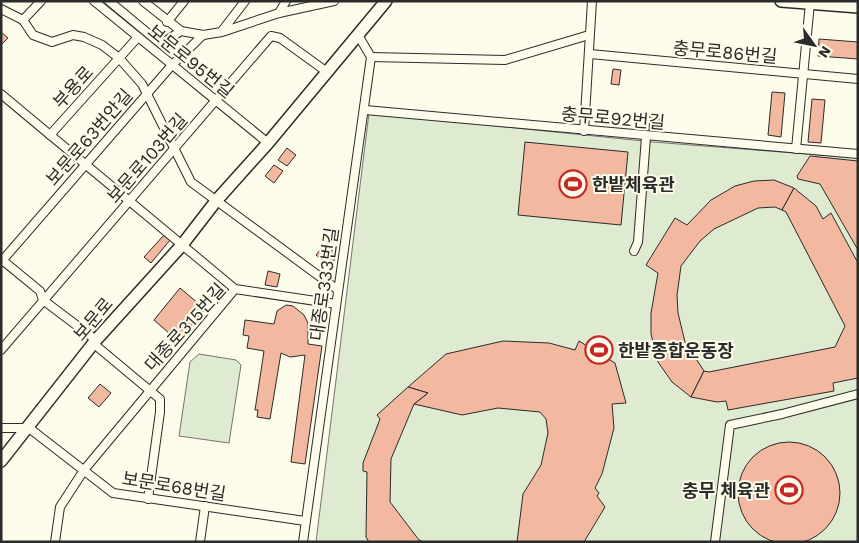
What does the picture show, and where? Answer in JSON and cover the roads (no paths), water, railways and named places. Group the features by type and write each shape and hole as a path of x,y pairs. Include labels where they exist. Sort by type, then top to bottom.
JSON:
{"main road":[{"name":"보문로","path":"1,462 95,342 182,245 216,201 268,143 386,1"},
{"path":"781,1 858,7"}],"street":[{"path":"23,20 40,1"},
{"name":"보문로95번길","path":"94,1 268,143"},
{"path":"109,1 161,44 181,31"},
{"path":"143,1 167,22 181,31 203,35 222,32 279,12 334,1"},
{"path":"167,22 184,1"},
{"path":"222,32 245,1"},
{"path":"279,12 286,1"},
{"path":"584,131 592,1"},
{"path":"796,148 810,3"},
{"path":"1,9 23,20 33,34 52,42 72,35 84,37 102,45 119,58 142,84 191,182 338,290"},
{"name":"보문로63번안길","path":"2,261 147,93 203,35"},
{"path":"358,35 371,57 505,60 589,35"},
{"name":"보문로103번길","path":"1,350 272,36 280,38 327,72"},
{"name":"부용로","path":"50,135 138,38"},
{"name":"충무로86번길","path":"590,54 858,79"},
{"name":"대종로333번길","path":"303,542 371,57"},
{"path":"1,94 235,289"},
{"name":"충무로92번길","path":"365,110 858,154"},
{"path":"634,251 638,242 646,136"},
{"path":"2,261 40,291 43,300 95,342 149,390"},
{"name":"대종로315번길","path":"55,542 60,507 84,470 235,289 336,304"},
{"name":"대종로315번길","path":"148,498 160,412 160,399 149,390"},
{"path":"715,542 730,425 782,414 858,394"},
{"path":"1,428 29,428"},
{"name":"보문로68번길","path":"29,428 113,493 306,521"},
{"path":"200,542 205,506"}],"place":[{"name":"한밭체육관","path":"573,184"},
{"name":"한밭종합운동장","path":"599,350"},
{"name":"충무 체육관","path":"789,490"}]}
